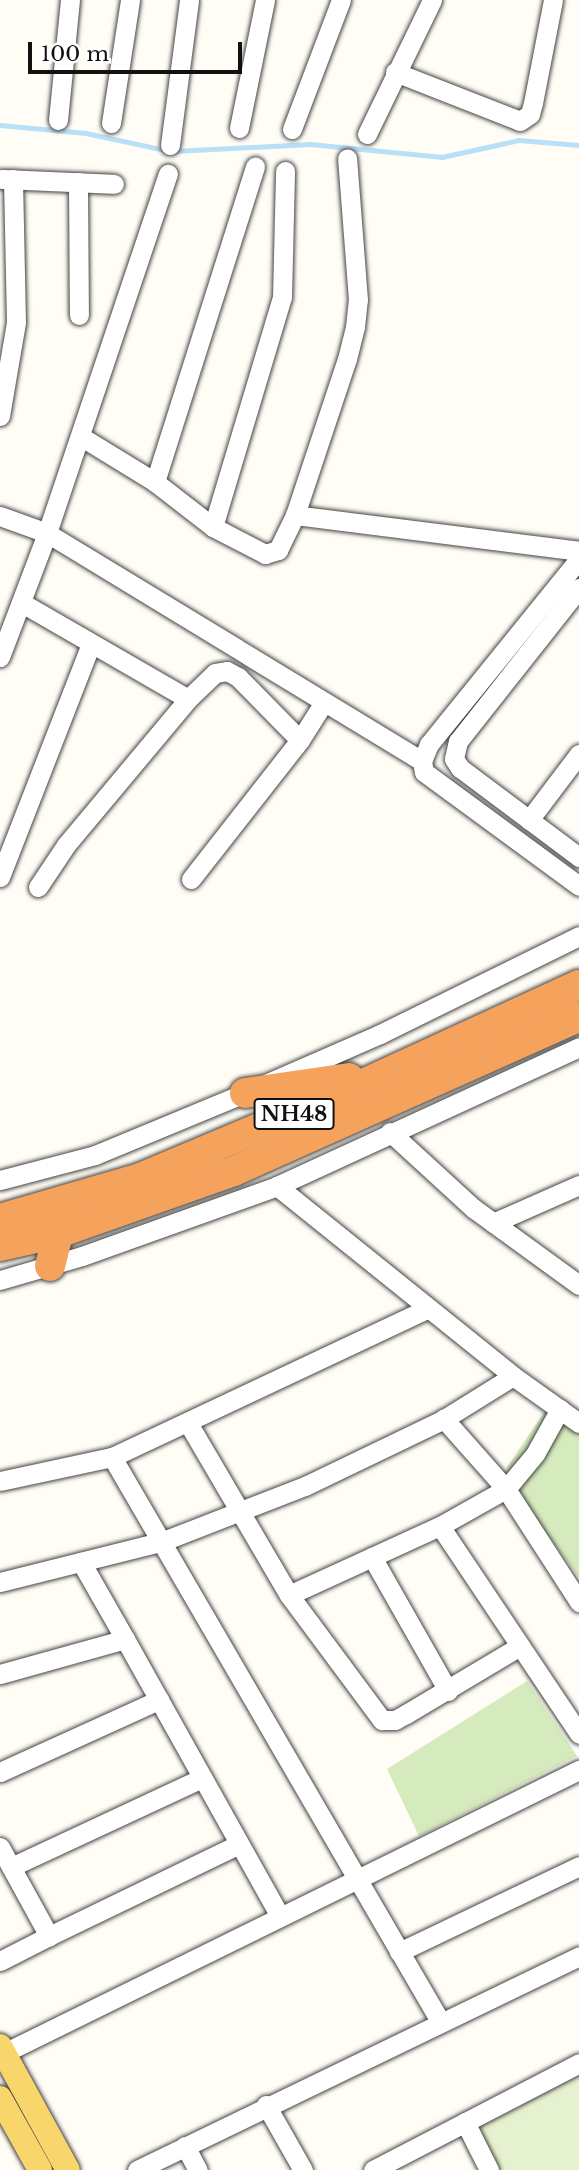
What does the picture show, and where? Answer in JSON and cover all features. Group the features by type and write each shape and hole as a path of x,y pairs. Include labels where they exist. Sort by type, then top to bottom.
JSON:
{"highway":[{"name":"NH48","path":"0,1219 140,1178 390,1071 579,985"},
{"name":"NH48","path":"0,1246 58,1233 234,1171 579,1017"},
{"path":"245,1093 390,1071"},
{"path":"50,1266 58,1233"}],"main road":[{"path":"2,2050 68,2170"},
{"path":"2,2105 40,2170"}],"street":[{"path":"58,120 70,0"},
{"path":"111,123 130,0"},
{"path":"170,145 189,0"},
{"path":"239,128 265,0"},
{"path":"292,129 341,0"},
{"path":"367,134 432,0"},
{"path":"395,72 520,121 530,114 553,0"},
{"path":"80,436 156,482 213,527 265,554 278,550 295,514 347,359 355,327 358,300 347,158"},
{"path":"156,482 256,166"},
{"path":"213,527 282,297 285,171"},
{"path":"0,657 47,533 168,174"},
{"path":"0,416 16,322 7,179 114,184"},
{"path":"78,182 79,315"},
{"path":"295,514 579,551"},
{"path":"0,516 47,533 422,761"},
{"path":"579,559 429,744 422,761 424,772 579,886"},
{"path":"579,588 458,741 454,759 460,768 579,857"},
{"path":"22,603 188,699"},
{"path":"0,877 91,643"},
{"path":"37,887 66,845 188,699 215,673 227,671 238,677 300,740"},
{"path":"191,879 300,740 324,702"},
{"path":"529,820 579,754"},
{"path":"0,1180 95,1155 245,1093 380,1034 579,936"},
{"path":"0,1280 50,1266 277,1186 579,1047"},
{"path":"390,1132 493,1223 579,1285"},
{"path":"493,1223 579,1185"},
{"path":"277,1186 427,1309 579,1423"},
{"path":"0,1480 112,1457 427,1309"},
{"path":"0,1582 161,1542 331,1475 444,1419 513,1376"},
{"path":"289,1595 440,1526 506,1489 535,1454 560,1409"},
{"path":"444,1419 506,1489 579,1602"},
{"path":"188,1423 289,1595 382,1720 395,1720 520,1646"},
{"path":"112,1457 440,2021"},
{"path":"440,1526 579,1734"},
{"path":"372,1557 448,1691"},
{"path":"81,1562 279,1916"},
{"path":"0,1674 125,1639"},
{"path":"0,1772 159,1700"},
{"path":"2,2050 579,1770"},
{"path":"11,1867 202,1778"},
{"path":"0,1961 239,1844"},
{"path":"0,1847 49,1936"},
{"path":"399,1952 579,1866"},
{"path":"137,2170 266,2105 579,1956"},
{"path":"373,2170 398,2165 465,2122 579,2063"},
{"path":"2,2105 26,2094"},
{"path":"266,2105 303,2170"},
{"path":"465,2122 489,2170"},
{"path":"185,2146 198,2170"}],"green space":[{"path":"547,1408 579,1431 579,1577 512,1487 507,1467"},
{"path":"527,1681 577,1756 419,1836 387,1769"},
{"path":"579,2072 579,2170 495,2170 472,2128"}],"waterway":[{"path":"0,125 86,133 165,150"},
{"path":"174,151 310,144 442,157 519,140 579,145"}]}
